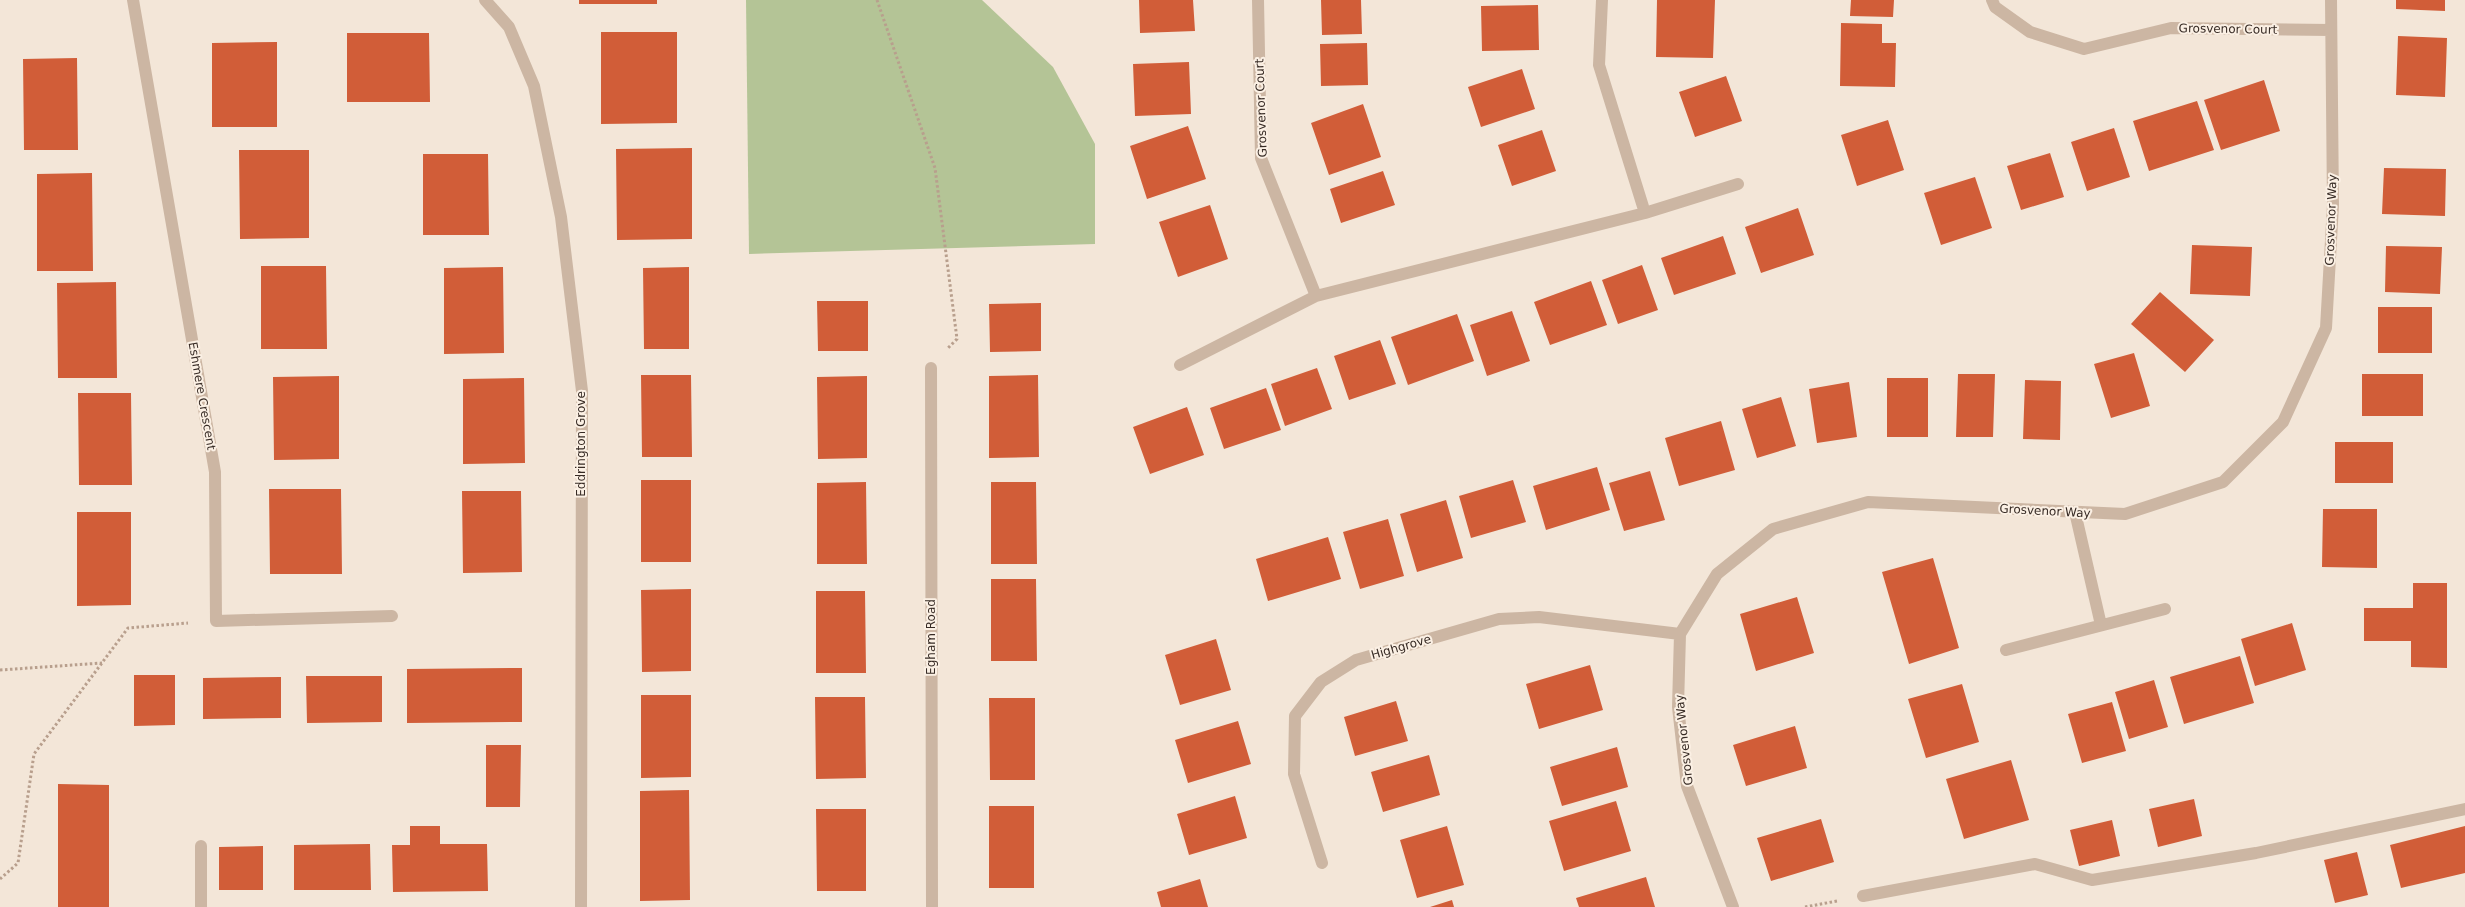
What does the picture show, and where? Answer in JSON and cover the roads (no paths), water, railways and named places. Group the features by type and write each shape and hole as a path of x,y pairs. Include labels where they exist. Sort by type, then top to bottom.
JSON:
{"street":[{"name":"Eshmere Crescent","path":"133,0 215,472 216,621 392,616"},
{"name":"Eddrington Grove","path":"485,0 509,27 534,86 561,217 582,391 580,907"},
{"name":"Grosvenor Court","path":"1258,0 1261,158 1316,296"},
{"path":"1602,0 1599,65 1644,213"},
{"name":"Grosvenor Court","path":"1992,0 1995,7 2030,32 2084,49 2171,28 2331,30"},
{"name":"Grosvenor Way","path":"1733,907 1688,786 1678,707 1680,634 1717,574 1773,529 1868,502 2125,514 2223,482 2284,422 2326,328 2333,205 2331,0"},
{"path":"1180,365 1316,296 1644,213 1738,184"},
{"name":"Egham Road","path":"931,368 932,907"},
{"path":"2075,512 2101,624"},
{"path":"2006,650 2165,609"},
{"name":"Highgrove","path":"1322,864 1294,774 1295,716 1321,682 1356,660 1499,619 1539,617 1680,634"},
{"path":"1863,896 2035,864 2092,880 2256,853 2465,809"},
{"path":"201,846 201,907"}]}
